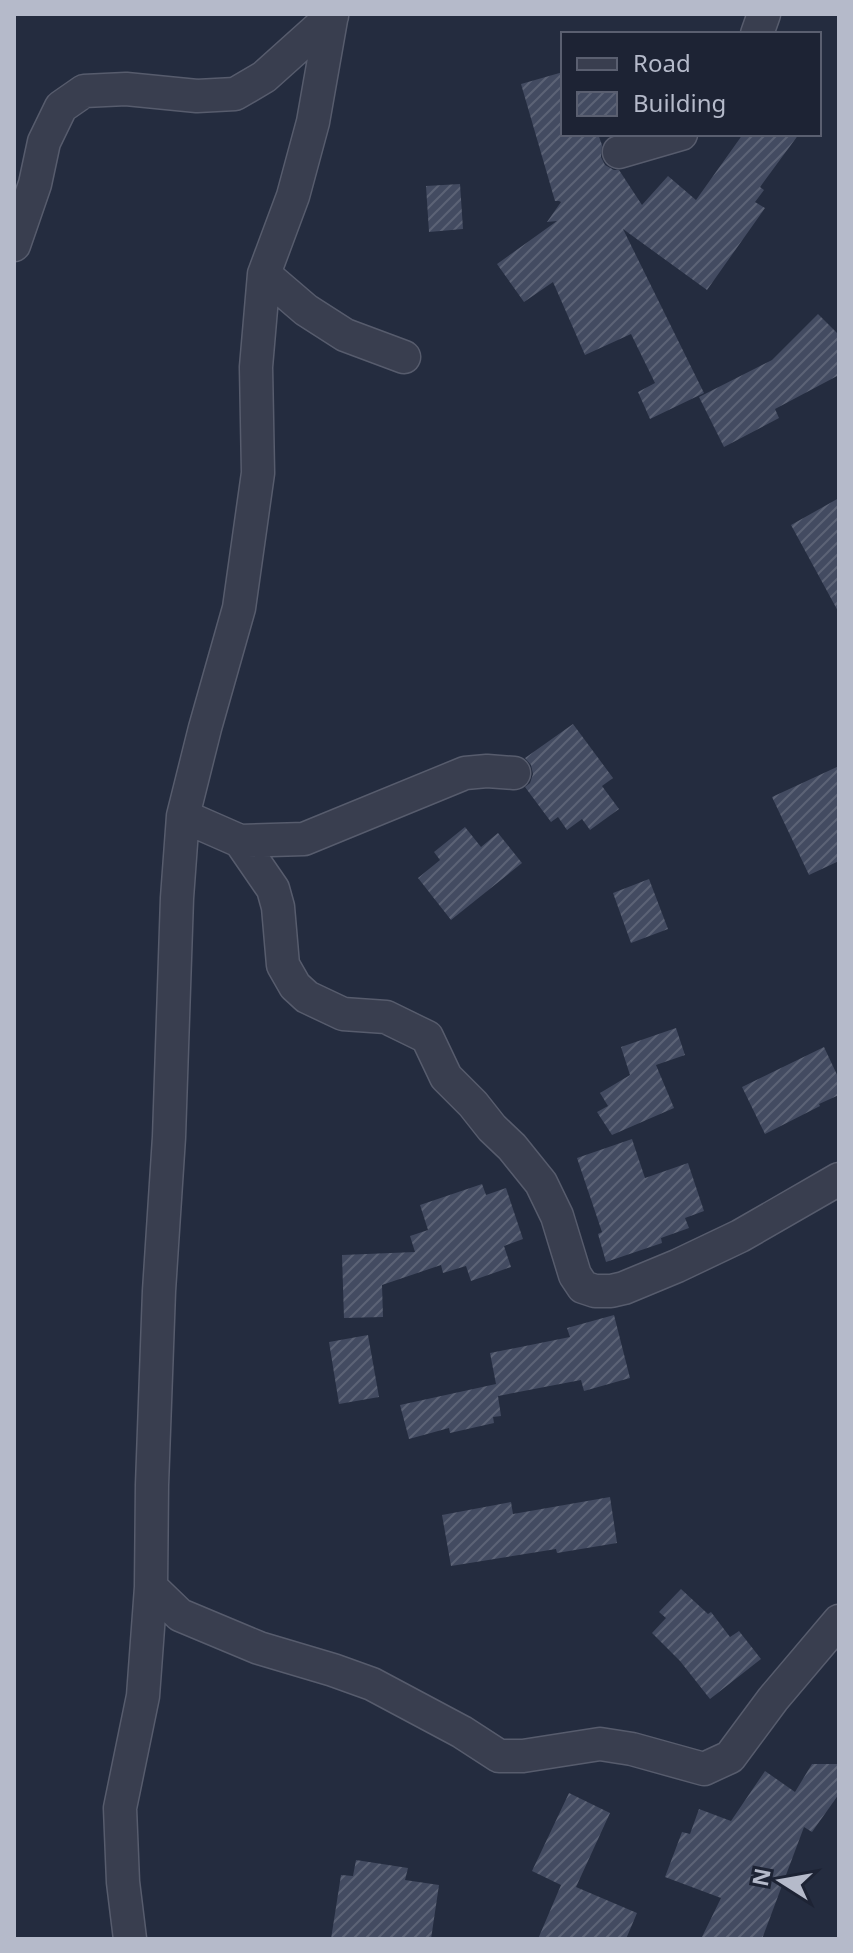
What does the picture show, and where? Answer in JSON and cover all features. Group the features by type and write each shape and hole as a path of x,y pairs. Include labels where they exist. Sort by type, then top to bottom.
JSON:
{"street":[{"path":"14,245 35,184 44,142 61,107 84,91 126,89 197,96 235,94 264,77 332,15"},
{"path":"130,1939 123,1882 120,1808 143,1696 151,1587 159,1291 183,816 239,608 258,473 256,367 264,274 293,196 313,122 332,15"},
{"path":"619,152 674,136"},
{"path":"264,274 306,310 345,335 404,357"},
{"path":"183,816 240,841 304,839 465,773 514,773"},
{"path":"240,841 273,889 278,907 283,965 295,986 307,997 343,1014 386,1017 427,1037 446,1077 512,1147 541,1183 557,1216 575,1275 583,1287 611,1291 677,1266 740,1236 839,1179"},
{"path":"151,1587 180,1615 259,1648 372,1684 462,1732 499,1756 523,1756 600,1744 632,1749 704,1769 730,1757 773,1699 839,1621"}],"building":[{"path":"561,73 561,136 599,136 605,165 619,170 642,205 668,176 696,200 742,136 798,136 760,187 764,190 755,202 765,208 707,290 623,229 704,393 650,419 638,392 655,383 631,334 585,355 553,282 524,302 497,264 557,221 547,222 561,202 555,201 521,84"},
{"path":"460,184 463,229 429,232 426,186"},
{"path":"818,314 839,335 839,375 775,409 779,418 724,447 699,397 772,360"},
{"path":"839,498 839,613 791,525"},
{"path":"573,724 613,778 602,786 619,809 590,830 582,819 567,830 558,817 551,822 525,787 533,774 525,758"},
{"path":"839,766 839,861 809,875 772,797"},
{"path":"465,827 481,847 498,833 522,863 451,920 418,878 440,860 434,852"},
{"path":"649,879 668,929 631,943 613,893"},
{"path":"676,1028 685,1055 656,1065 674,1108 612,1135 597,1112 608,1106 600,1093 630,1075 621,1047"},
{"path":"824,1047 839,1079 839,1095 765,1134 742,1087"},
{"path":"632,1139 645,1178 688,1163 704,1211 685,1218 689,1228 661,1238 662,1243 606,1262 598,1234 602,1232 577,1158"},
{"path":"482,1184 486,1195 506,1188 523,1239 504,1246 511,1267 471,1281 466,1266 443,1273 441,1265 382,1285 383,1317 344,1318 342,1255 415,1252 410,1236 428,1230 420,1205"},
{"path":"614,1315 630,1378 584,1391 581,1380 498,1396 501,1416 493,1417 494,1423 450,1433 449,1428 409,1439 400,1405 496,1384 490,1353 570,1337 567,1328"},
{"path":"368,1335 379,1397 339,1404 329,1342"},
{"path":"610,1497 617,1543 557,1553 556,1549 451,1566 442,1515 511,1502 513,1514"},
{"path":"681,1589 708,1614 711,1612 730,1637 739,1631 761,1659 710,1699 680,1661 652,1633 666,1618 659,1612"},
{"path":"812,1764 839,1764 839,1794 812,1832 804,1827 762,1939 701,1939 721,1898 665,1877 682,1832 690,1834 699,1809 731,1821 765,1771 795,1792"},
{"path":"569,1793 610,1813 576,1887 637,1913 626,1939 538,1939 561,1885 532,1871"},
{"path":"356,1860 408,1868 405,1880 439,1885 431,1939 331,1939 341,1875 353,1876"}]}
